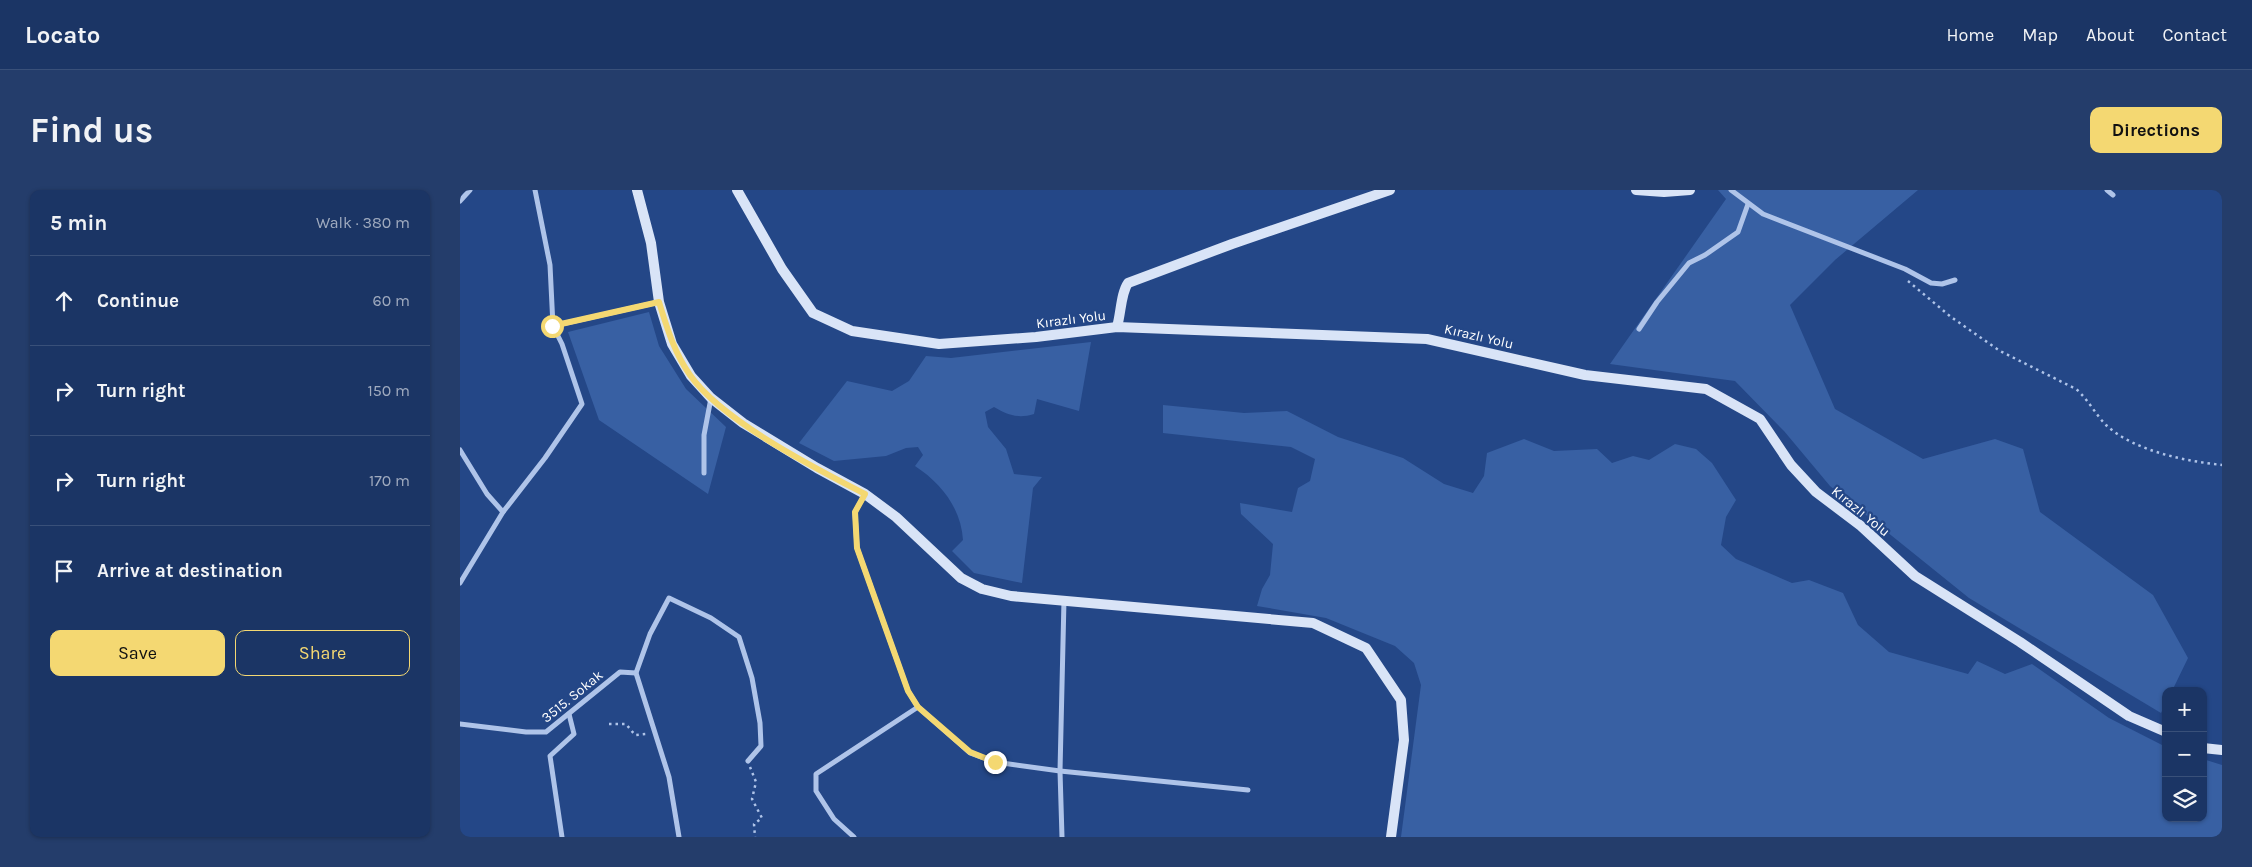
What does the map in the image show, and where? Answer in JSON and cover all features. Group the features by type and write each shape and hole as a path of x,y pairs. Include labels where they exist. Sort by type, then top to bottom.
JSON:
{"street":[{"path":"460,201 470,190"},
{"path":"460,583 503,512 566,429 582,404 562,344 552,326 550,265 535,190"},
{"path":"637,190 651,243 659,302 672,344 691,376 711,398 743,423 817,468 865,494 896,517 960,578 982,589 1011,596 1313,623 1366,648 1401,700 1404,740 1391,837"},
{"name":"Kırazlı Yolu","path":"737,190 782,269 813,313 852,331 939,344 1036,337 1117,327 1427,339 1585,375 1706,389 1760,419 1791,465 1816,492 1861,526 1916,576 2020,642 2129,716 2162,730"},
{"path":"1117,327 1123,305 1123,290 1128,283 1232,244 1390,190"},
{"path":"1636,190 1664,192 1690,190"},
{"path":"1731,190 1763,214 1905,270 1931,283 1942,284 1955,280"},
{"path":"2107,190 2113,195"},
{"path":"1640,330 1657,302 1688,263 1705,255 1738,232 1748,204"},
{"path":"552,326 659,302"},
{"path":"704,473 704,435 711,398"},
{"path":"460,450 487,494 503,512"},
{"path":"865,494 855,512 857,548 908,691 918,707 970,752 995,762 1060,771 1248,790"},
{"path":"679,837 669,777 636,673 650,634 669,598 711,618 739,637 752,678 760,723 761,746 748,761"},
{"path":"1062,837 1060,771 1064,600"},
{"name":"3515. Sokak","path":"460,724 526,732 546,732 620,672 636,673"},
{"path":"854,837 834,819 816,791 816,774 918,707"},
{"path":"562,837 550,756 574,734 569,714"},
{"path":"2207,748 2222,750"}],"path":[{"path":"1907,281 1951,317 2000,351 2076,389 2085,397 2104,424 2115,432 2134,442 2173,457 2222,465"},
{"path":"609,724 626,724 635,736 655,731"},
{"path":"748,761 756,782 752,799 762,818 754,824 754,837"}],"shaded area":[{"path":"1718,190 1918,190 1835,260 1790,305 1835,409 1923,459 1995,439 2023,449 2040,512 2153,595 2188,658 2174,687 2162,687 2161,713 1969,598 1830,486 1784,431 1735,381 1610,364 1726,199"},
{"path":"649,312 659,346 686,389 726,427 708,494 599,420 568,332"},
{"path":"1091,342 1079,411 1037,399 1034,414 1013,415 994,407 985,412 988,427 1006,449 1014,474 1042,477 1033,488 1022,583 974,573 952,551 963,540 958,517 954,507 941,488 915,466 923,455 918,447 906,448 886,456 834,461 799,443 847,381 892,391 909,381 926,356 951,358"},
{"path":"1163,405 1244,413 1287,411 1338,437 1403,458 1444,484 1473,493 1484,476 1487,453 1524,439 1554,451 1597,449 1612,463 1633,456 1649,460 1675,444 1696,449 1712,463 1736,500 1726,517 1721,545 1736,559 1792,583 1809,580 1843,593 1858,625 1889,652 1968,674 1977,661 2005,674 2032,664 2109,718 2162,745 2162,822 2207,822 2207,760 2222,765 2222,837 1401,837 1421,685 1414,663 1395,646 1326,618 1257,606 1262,589 1270,575 1273,544 1241,514 1240,503 1292,512 1298,488 1310,481 1315,459 1291,447 1163,433"}],"route":[{"path":"552,326 659,302 672,344 691,376 711,398 743,423 817,468 865,494 855,512 857,548 896,650 908,691 918,707 970,752 995,762"}]}
